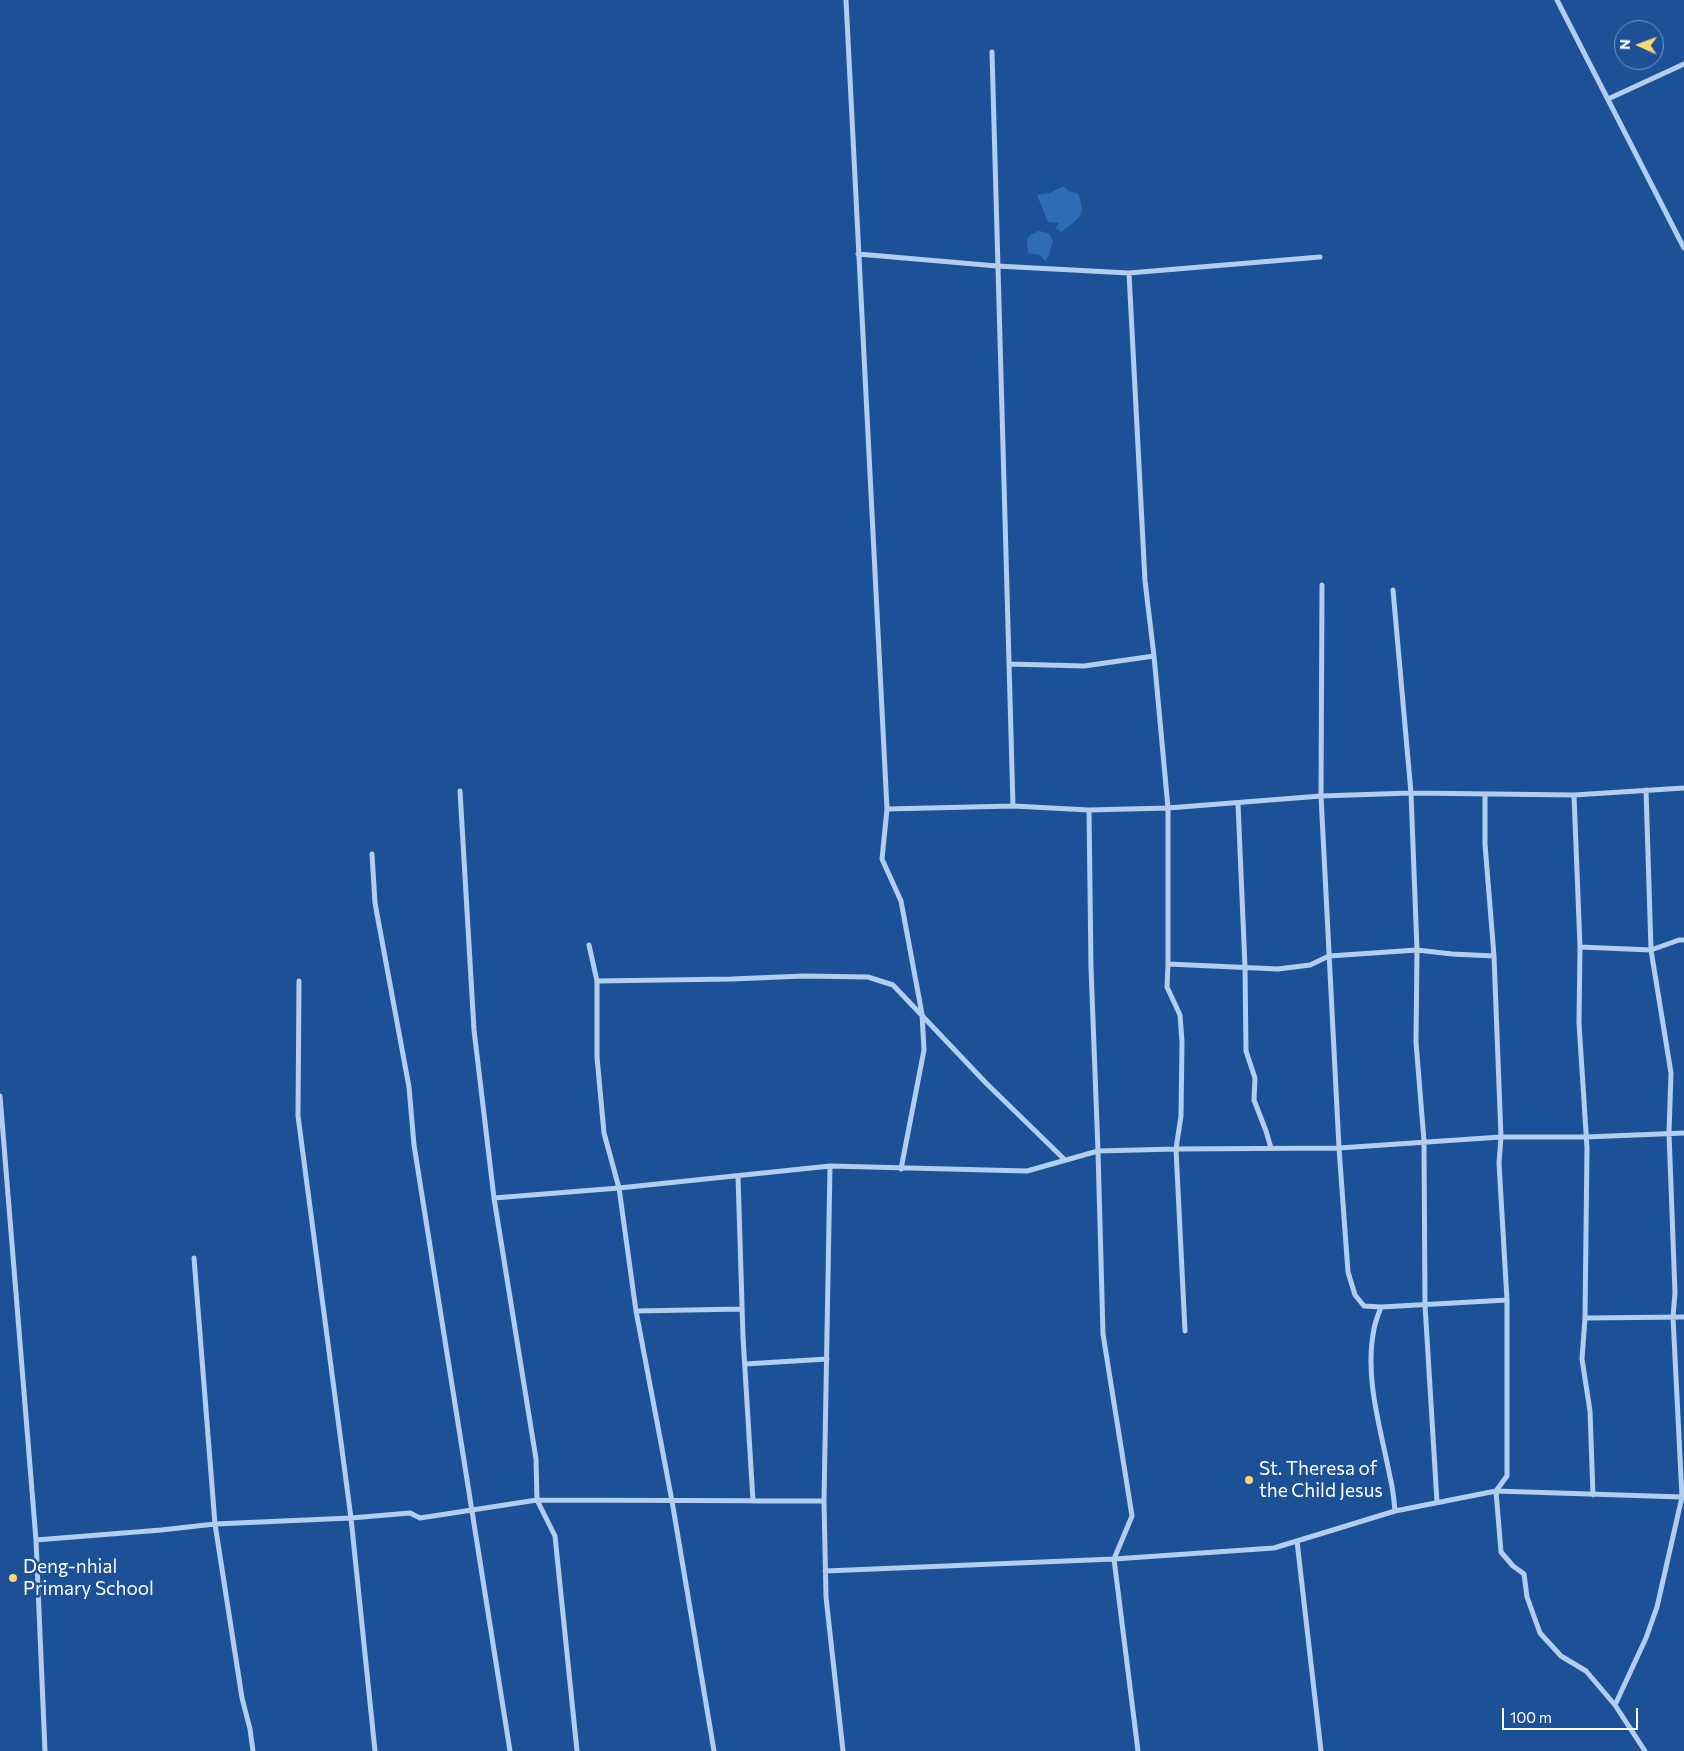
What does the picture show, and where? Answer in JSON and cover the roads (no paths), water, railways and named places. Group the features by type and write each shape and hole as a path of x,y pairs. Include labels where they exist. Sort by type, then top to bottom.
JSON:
{"street":[{"path":"846,0 887,808 882,859 901,901 922,1014 924,1050 901,1169"},
{"path":"1557,0 1684,248"},
{"path":"992,52 1013,806"},
{"path":"1608,99 1684,64"},
{"path":"858,254 997,266 1129,273 1320,257"},
{"path":"1129,273 1145,581 1168,808 1167,987 1180,1015 1182,1042 1181,1116 1176,1149 1185,1331"},
{"path":"1322,586 1321,796 1339,1148 1348,1272 1355,1296 1364,1306 1381,1307 1507,1300"},
{"path":"1393,590 1410,793 1417,950 1416,1042 1424,1142 1425,1305 1437,1502"},
{"path":"1009,664 1084,666 1154,656"},
{"path":"887,808 1013,806 1089,810 1168,808 1321,796 1410,793 1574,795 1684,788"},
{"path":"1615,1705 1646,1638 1657,1607 1682,1497 1673,1317 1675,1293 1669,1133 1671,1073 1651,950 1646,790"},
{"path":"460,791 474,1030 494,1198 536,1459 537,1500 555,1536 577,1751"},
{"path":"1485,795 1485,844 1494,956 1502,1137 1499,1163 1504,1222 1507,1300 1507,1476 1496,1490 1501,1552 1513,1566 1524,1574 1527,1597 1540,1633 1561,1656 1586,1671 1615,1705 1645,1751"},
{"path":"1574,795 1580,947 1580,1022 1586,1137 1585,1318 1582,1359 1590,1411 1593,1494"},
{"path":"1238,803 1245,967 1246,1051 1255,1078 1254,1100 1271,1148"},
{"path":"1089,810 1091,968 1103,1334 1132,1516 1114,1559 1138,1751"},
{"path":"372,854 375,903 409,1087 414,1145 510,1751"},
{"path":"1580,947 1651,950 1684,940"},
{"path":"589,945 597,981 597,1057 604,1134 619,1188 636,1312 672,1501 714,1751"},
{"path":"1168,964 1278,968 1310,965 1329,956 1417,950 1494,956"},
{"path":"597,981 804,976 868,977 893,985 986,1083 1065,1160"},
{"path":"299,981 298,1116 350,1518 375,1751"},
{"path":"0,1096 36,1540 45,1751"},
{"path":"494,1198 619,1188 830,1166 1027,1171 1098,1152 1176,1149 1339,1148 1502,1137 1586,1137 1684,1133"},
{"path":"830,1166 824,1501 825,1571 826,1597 843,1751"},
{"path":"738,1176 742,1308 753,1500"},
{"path":"194,1258 215,1524 242,1698 250,1729 253,1751"},
{"path":"1381,1307 1374,1329 1371,1354 1372,1380 1395,1511"},
{"path":"636,1312 742,1308"},
{"path":"1585,1318 1684,1317"},
{"path":"745,1364 827,1360"},
{"path":"825,1571 1114,1559 1274,1548 1395,1511 1496,1490 1682,1497"},
{"path":"36,1540 215,1524 350,1518 410,1513 420,1518 471,1512 537,1500 824,1501"},
{"path":"1298,1541 1321,1751"}],"place":[{"name":"St. Theresa of the Child Jesus","path":"1249,1480"},
{"name":"Deng-nhial Primary School","path":"13,1578"}]}
